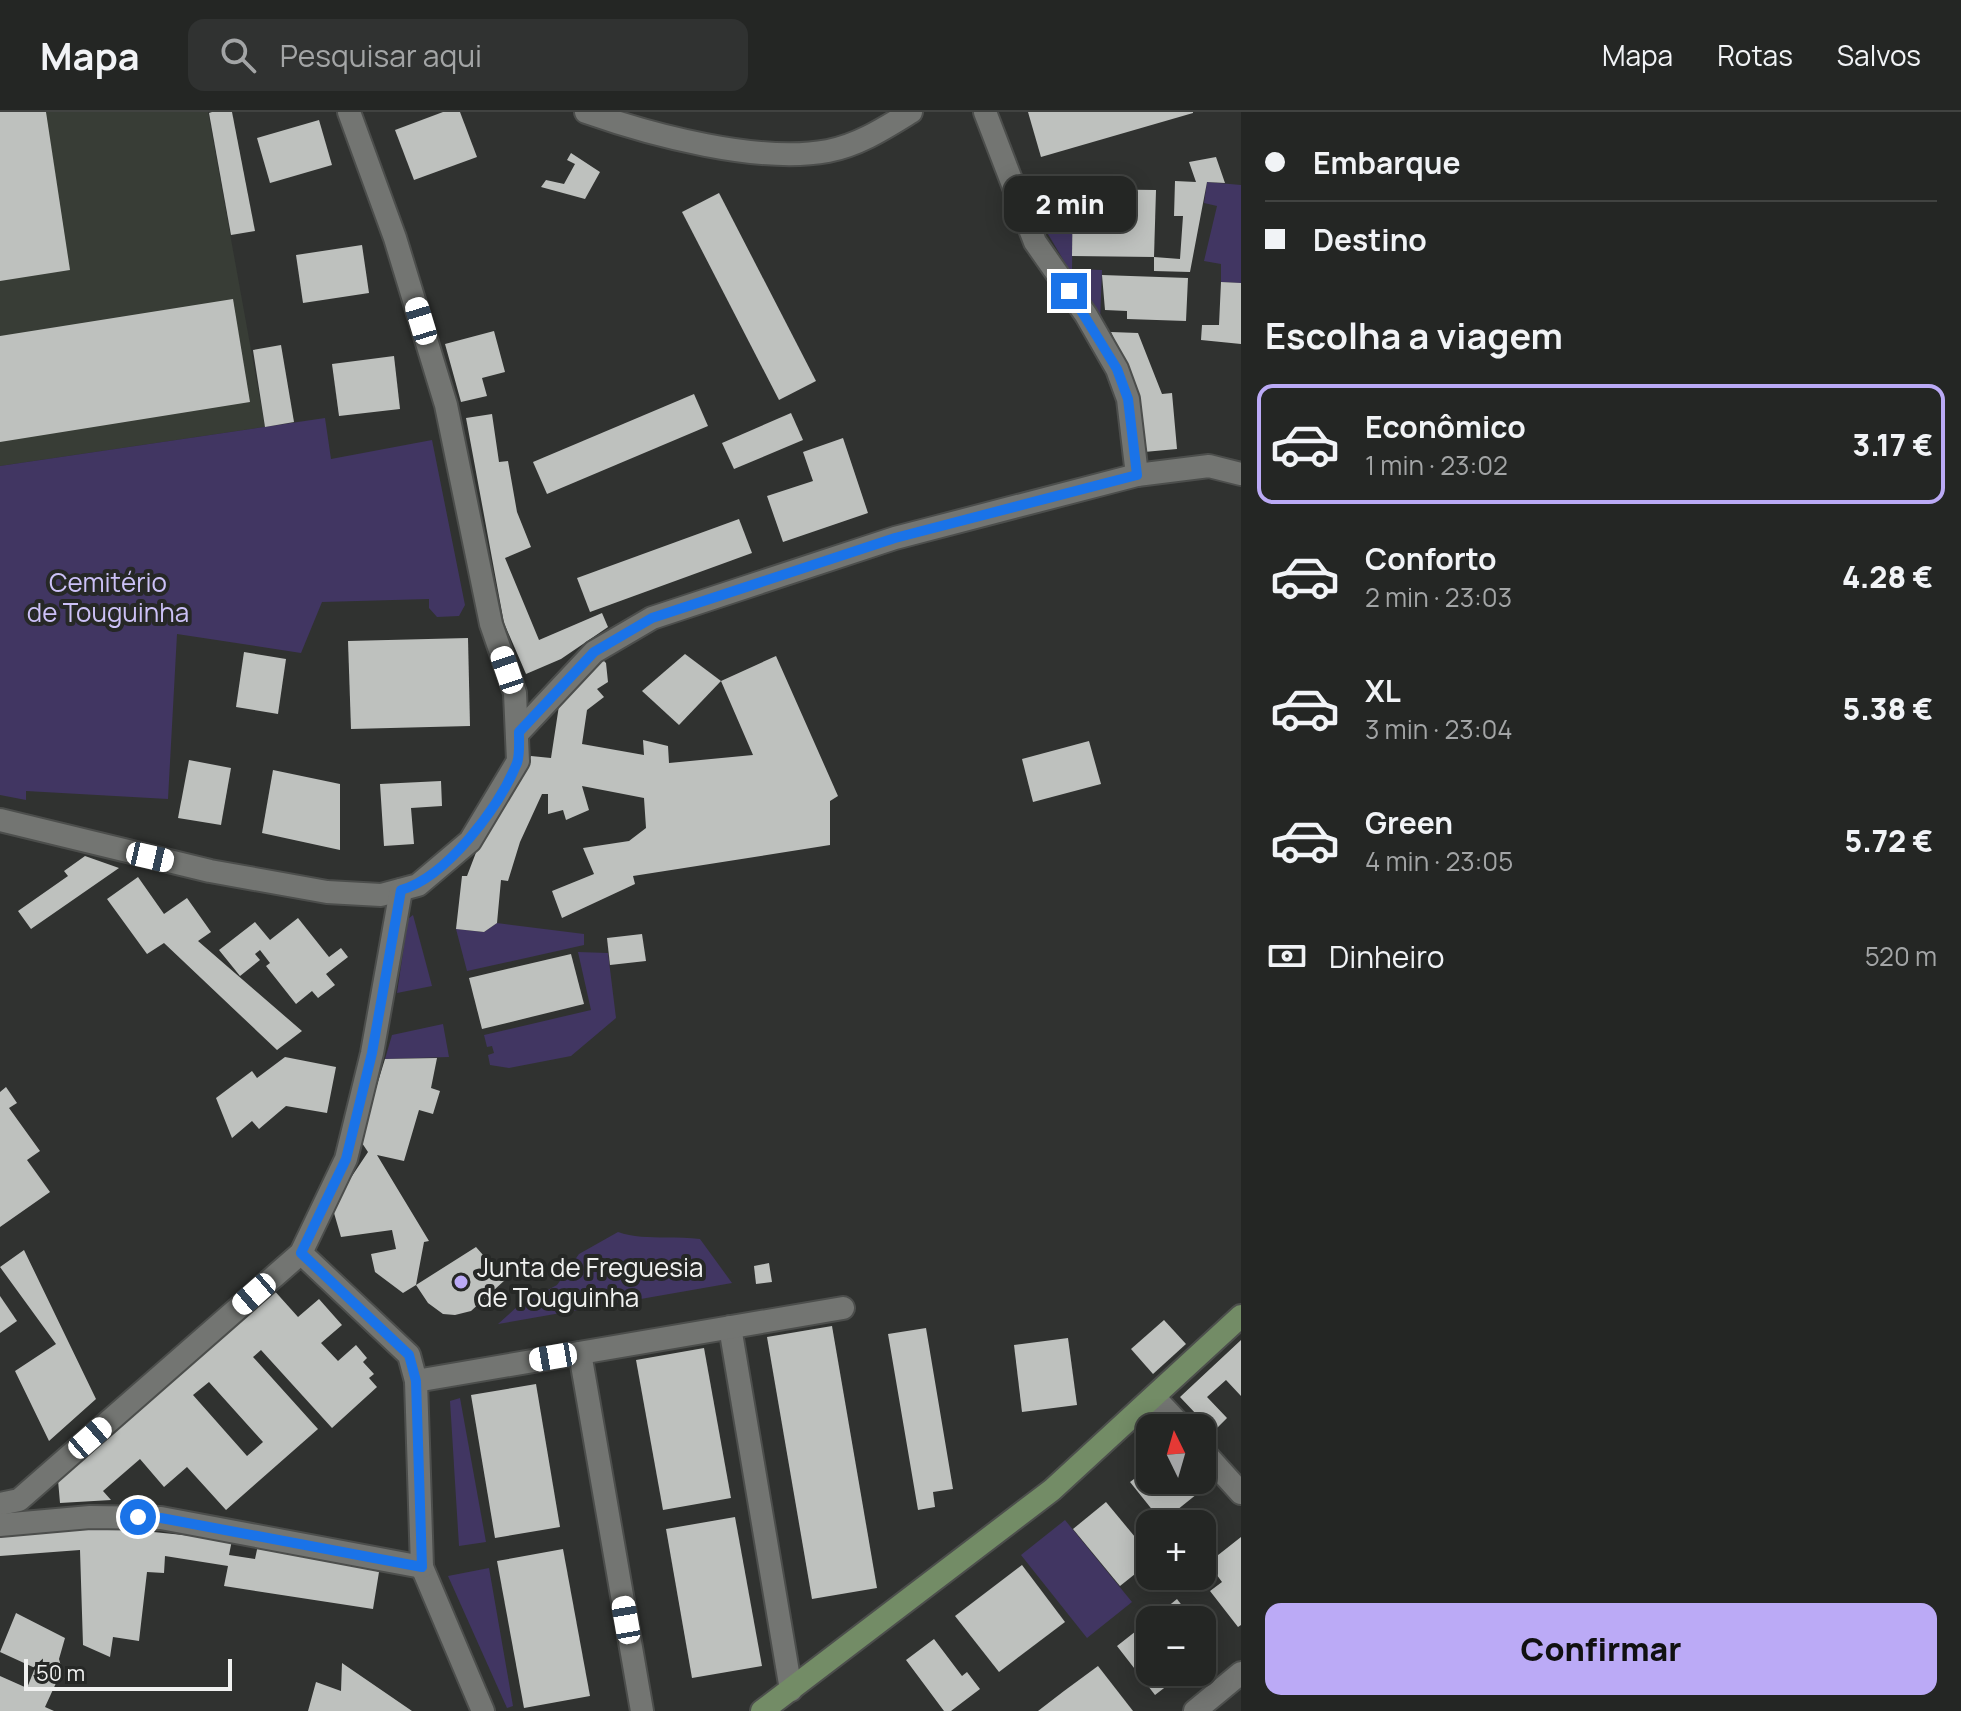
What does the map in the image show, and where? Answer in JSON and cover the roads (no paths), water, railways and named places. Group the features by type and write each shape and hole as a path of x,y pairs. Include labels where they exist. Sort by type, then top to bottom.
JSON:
{"main road":[{"path":"762,1711 1052,1490 1241,1316"}],"street":[{"path":"0,820 210,871 327,892 381,895 418,885 470,841 518,761 515,693 491,624 446,405 395,238 349,112"},
{"path":"586,112 649,134 723,147 780,152 827,151 866,139 911,112"},
{"path":"985,112 1035,242 1086,315 1117,369 1128,399 1137,475"},
{"path":"519,732 594,652 652,618 895,538 1137,475 1209,466 1241,474"},
{"path":"0,1504 19,1500 301,1253 346,1159 372,1053 401,890"},
{"path":"301,1253 409,1355 416,1381 422,1567 483,1711"},
{"path":"416,1381 843,1308"},
{"path":"730,1327 791,1690"},
{"path":"580,1353 642,1711"},
{"path":"1155,1398 1170,1414"},
{"path":"1216,1465 1241,1493"},
{"path":"0,1525 90,1517 161,1518 422,1567"},
{"path":"1195,1711 1241,1673"}],"place":[{"name":"Junta de Freguesia de Touguinha","path":"461,1282"}],"park label":[{"name":"Cemitério de Touguinha","path":"108,597"}]}
